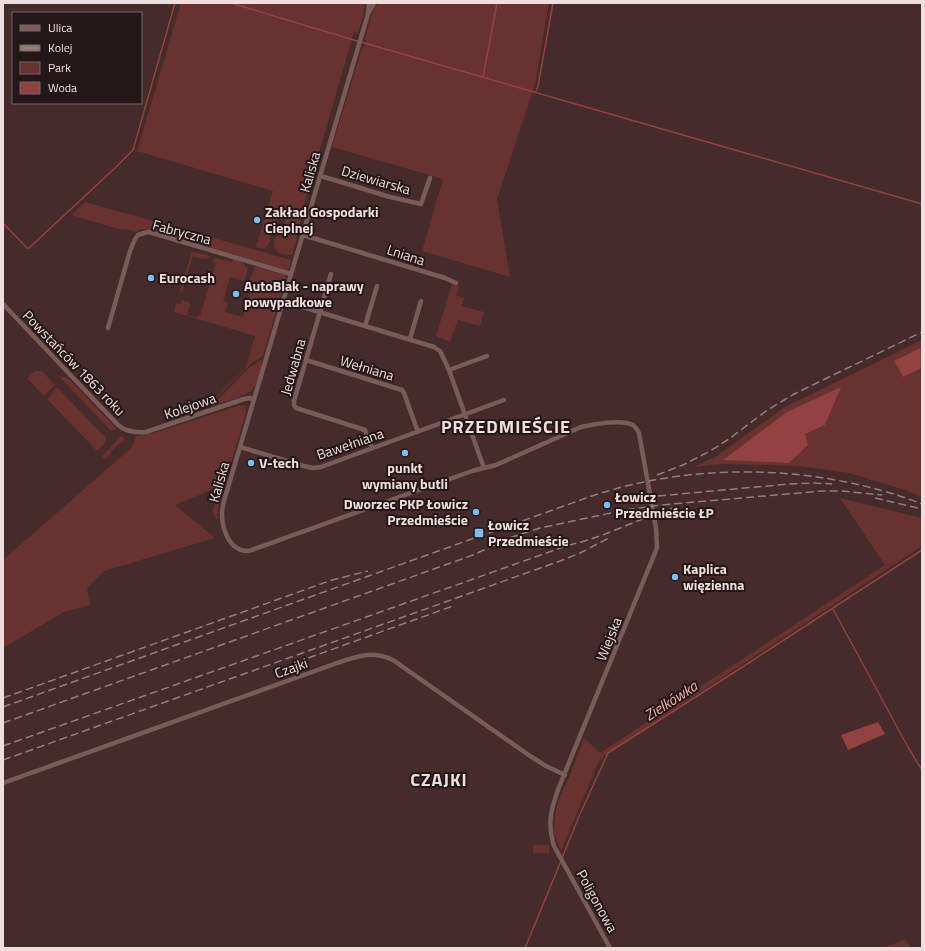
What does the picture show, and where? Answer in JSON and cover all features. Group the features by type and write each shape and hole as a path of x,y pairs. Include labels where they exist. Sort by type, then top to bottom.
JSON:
{"street":[{"name":"Kaliska","path":"369,3 368,14 362,36 222,509 225,531 232,545 239,550 249,551 457,476 500,463 581,427 607,422 627,423 635,426"},
{"name":"Kaliska","path":"368,14 374,3"},
{"name":"Dziewiarska","path":"320,176 390,197 421,204 430,178"},
{"name":"Fabryczna","path":"108,328 132,245 138,235 144,233 149,232 291,274"},
{"name":"Lniana","path":"303,235 445,278 456,283"},
{"name":"Jedwabna","path":"331,274 294,400 294,405 296,408 365,430 372,448"},
{"path":"365,326 377,286"},
{"path":"284,301 410,339 434,347 438,350 444,357 484,468"},
{"path":"410,339 421,301"},
{"name":"Powstańców 1863 roku","path":"3,304 118,424 126,430 132,432"},
{"path":"449,370 487,356"},
{"name":"Wełniana","path":"306,360 402,390 418,432"},
{"name":"Kolejowa","path":"132,432 146,432 244,399 250,398 254,400"},
{"name":"Bawełniana","path":"240,447 304,466 313,468 320,467 504,400"},
{"name":"Wiejska","path":"559,854 554,846 551,836 550,826 553,805 657,548 656,528 648,479 639,433 635,426"},
{"name":"Czajki","path":"3,782 354,657 367,654 380,655 393,660 530,756 565,775"},
{"name":"Poligonowa","path":"559,854 610,948"}],"green space":[{"path":"181,3 365,3 363,17 357,35 355,30 352,39 305,201 292,255 279,253 274,247 276,236 280,237 289,209 281,206 268,246 264,249 256,247 273,191 137,151"},
{"path":"380,3 549,3 535,84 497,199 510,277 422,251 443,179 332,147 362,48 364,47 365,38 374,7"},
{"path":"85,202 157,222 160,222 161,219 167,224 175,227 291,260 289,269 286,270 145,229 141,229 136,232 126,229 122,230 71,215"},
{"path":"192,251 210,256 209,258 203,259 193,256 182,292 180,291"},
{"path":"214,258 231,262 233,259 242,262 246,267 248,267 245,281 230,277 223,302 228,303 225,312 243,317 253,284 249,282 255,267 285,275 286,278 263,356 253,362 212,402 205,405 246,368 255,336 174,312 176,303 180,304 182,300 189,302 190,304 187,315 197,318 198,315 200,316 216,263 212,261"},
{"path":"452,284 459,286 456,295 464,298 462,306 484,312 480,326 458,320 450,342 436,336"},
{"path":"922,340 922,347 894,361 903,377 922,368 922,497 905,490 849,473 799,466 722,464 693,467 715,457 785,407","holes":["840,388 825,425 804,434"]},
{"path":"261,360 256,385 251,391 234,399 211,406 210,405 214,404 249,368"},
{"path":"35,371 42,371 55,385 44,396 27,378"},
{"path":"59,375 63,378 68,378 115,427 115,429 111,431"},
{"path":"57,387 106,438 105,443 97,451 47,399"},
{"path":"241,405 245,406 246,412 219,504 217,515 218,519 216,519 213,511 219,487 175,505 215,538 104,571 87,588 90,605 64,612 3,648 3,560 131,448 136,436 157,432"},
{"path":"122,435 125,439 111,451 111,454 105,459 102,456"},
{"path":"840,498 922,518 922,546 603,757 599,761 561,851 554,833 555,815 558,801 568,780 584,738 600,753 885,565"},
{"path":"533,845 549,845 549,853 533,853"},
{"path":"906,939 910,948 883,948"}],"water":[{"path":"922,347 922,368 903,377 894,361"},
{"path":"841,387 825,425 805,434 808,445 789,463 723,460 787,412"},
{"path":"878,722 885,734 848,750 841,735"}],"waterway":[{"path":"3,223 27,248 29,248 133,150 175,3"},
{"path":"231,3 922,204"},
{"path":"483,77 497,3"},
{"path":"536,91 553,3"},
{"name":"Zielkówka","path":"562,858 608,753 922,550"},
{"path":"833,609 909,749 922,770"},
{"name":"Zielkówka","path":"525,948 561,861"}],"railway":[{"path":"657,475 683,465 710,451 729,439 766,411 794,394 922,332"},
{"path":"3,707 589,497 629,485 670,477 713,473 756,472 799,475 841,481 882,491 922,504"},
{"path":"658,496 789,484 832,484"},
{"path":"3,723 473,555 512,537 540,528 625,510 661,505 822,491 842,491 882,495"},
{"path":"875,498 922,509"},
{"path":"3,746 569,545 583,542 676,507"},
{"path":"3,760 560,561 580,553 609,538"},
{"path":"3,698 332,580 368,571"},
{"path":"297,662 453,606"}],"place":[{"name":"Zakład Gospodarki Cieplnej","path":"257,220"},
{"name":"Eurocash","path":"151,278"},
{"name":"AutoBlak - naprawy powypadkowe","path":"236,294"},
{"name":"punkt wymiany butli","path":"405,453"},
{"name":"V-tech","path":"251,463"},
{"name":"Łowicz Przedmieście ŁP","path":"607,505"},
{"name":"Dworzec PKP Łowicz Przedmieście","path":"476,512"},
{"name":"Łowicz Przedmieście","path":"479,533"},
{"name":"Kaplica więzienna","path":"675,577"}],"district":[{"name":"PRZEDMIEŚCIE","path":"506,427"},
{"name":"CZAJKI","path":"439,780"}]}
